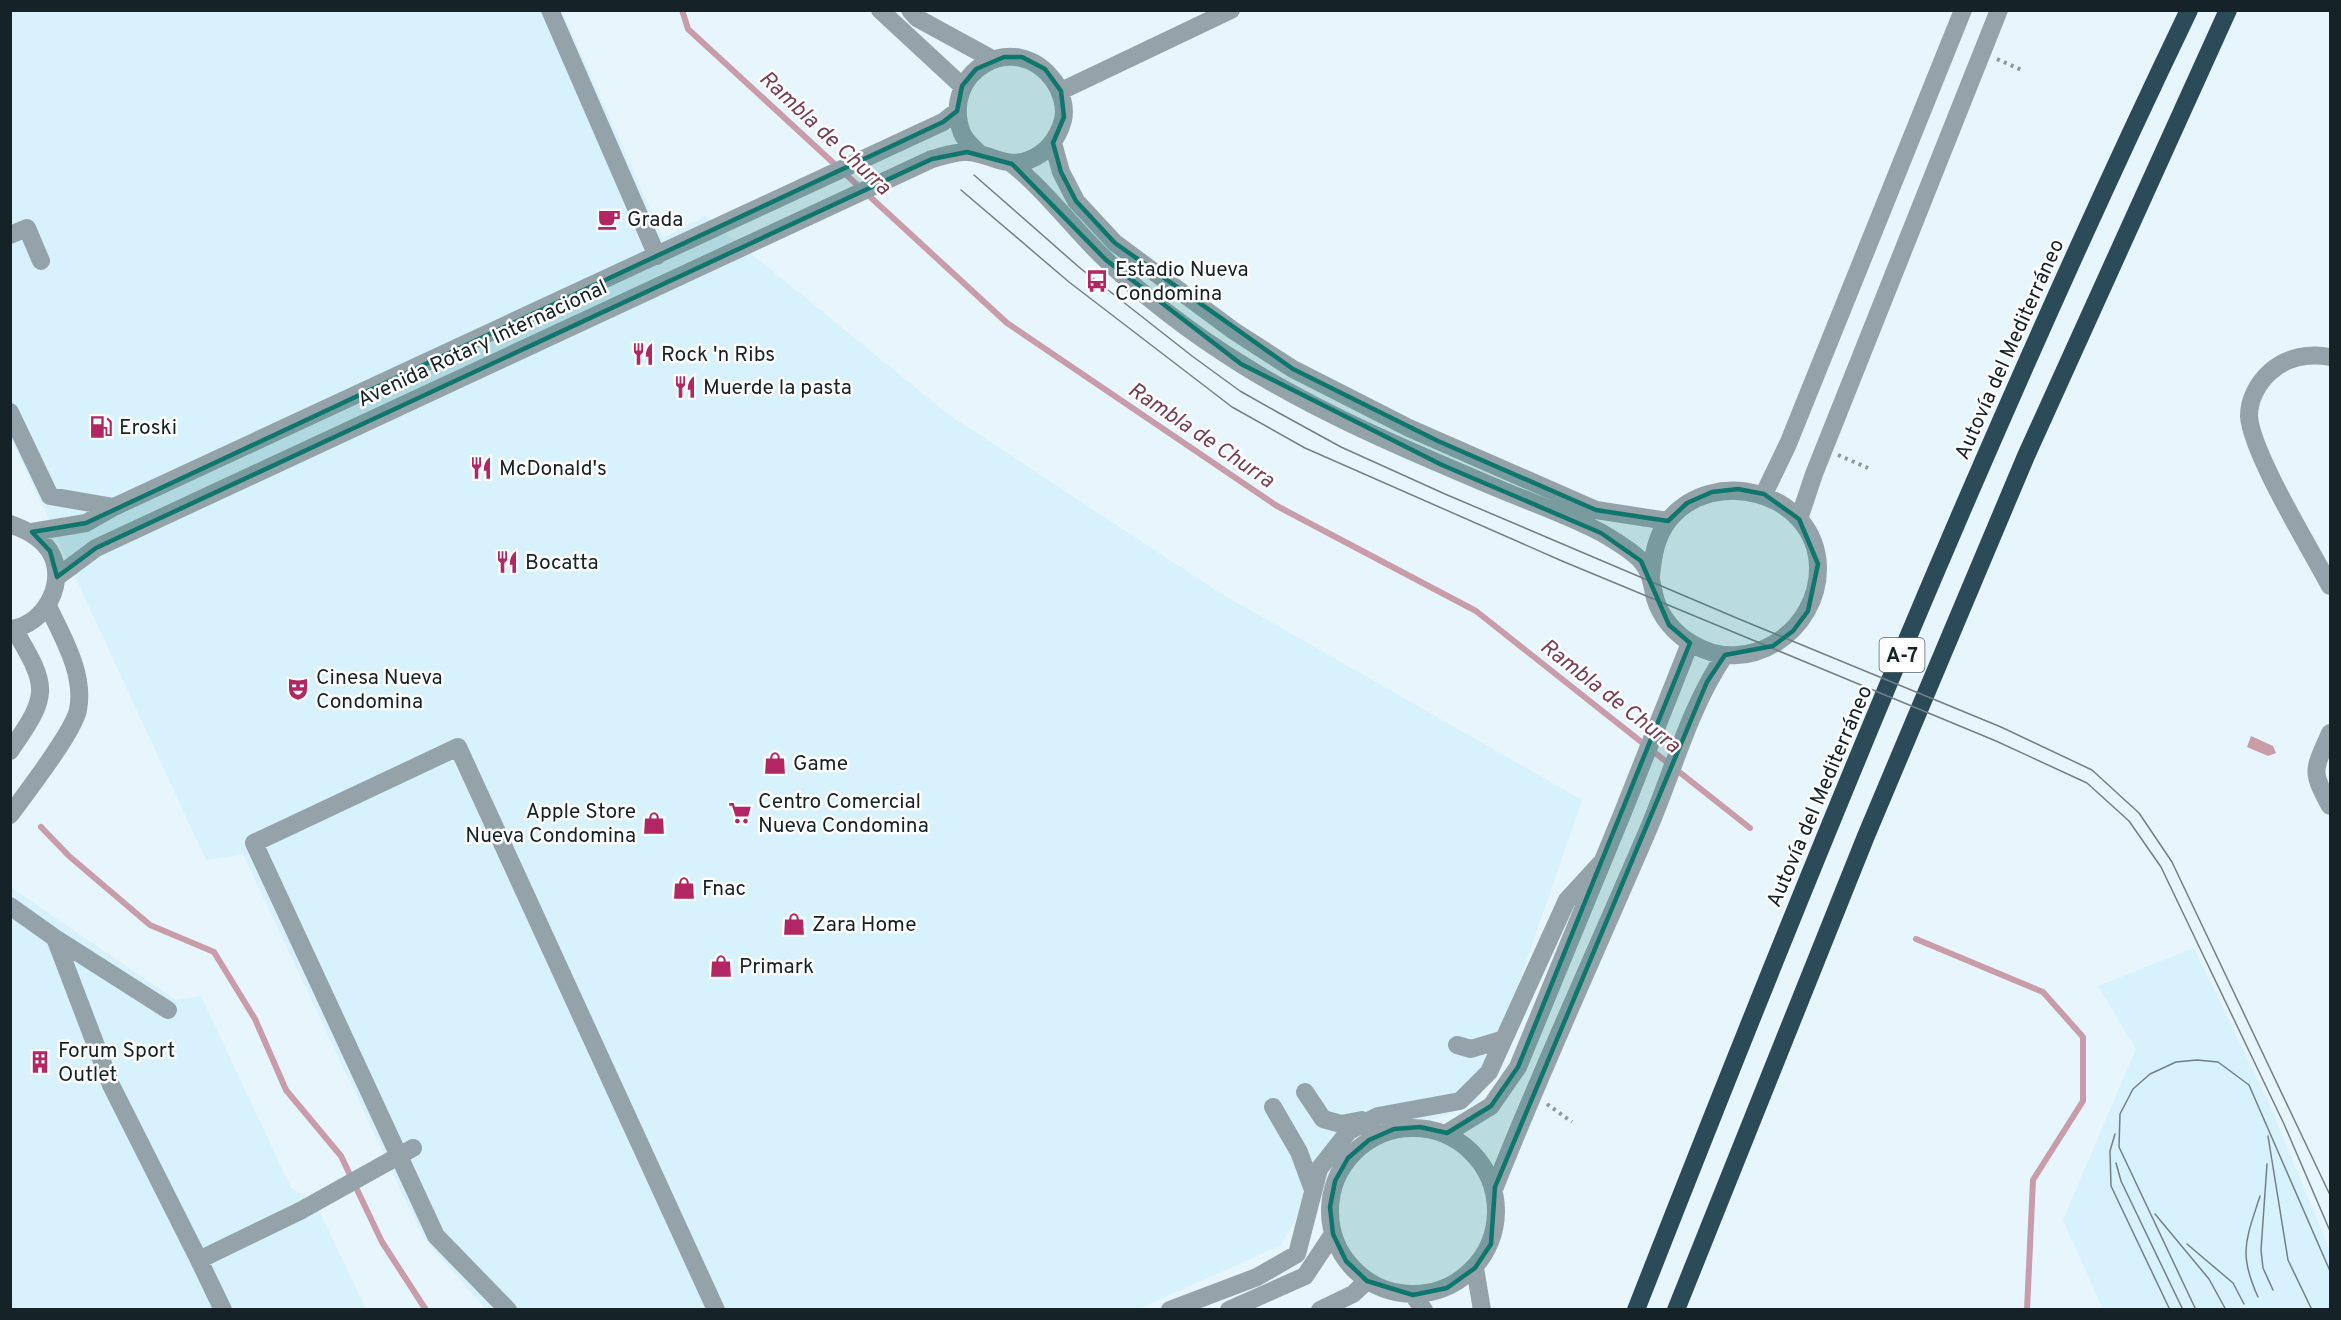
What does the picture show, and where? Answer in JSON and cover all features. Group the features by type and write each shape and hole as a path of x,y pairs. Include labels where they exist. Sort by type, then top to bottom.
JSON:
{"highway":[{"name":"Autovía del Mediterráneo","path":"1636,1310 1816,862 1992,442 2091,219 2189,10"},
{"name":"A-7","path":"1676,1310 1866,836 2026,456 2228,10"}],"street":[{"path":"550,10 657,256"},
{"path":"880,10 962,86"},
{"path":"909,10 917,18 992,59"},
{"path":"1061,91 1231,10"},
{"path":"1764,494 1788,444 1962,10"},
{"path":"1799,519 1824,448 1999,10"},
{"path":"1022,57 1045,69 1061,91 1064,117 1053,143 1030,160 1012,164 996,161 980,154 963,135 957,111 962,86 976,69 992,59 1022,57"},
{"name":"Avenida Rotary Internacional","path":"32,532 86,523 114,507 905,140 943,122 957,111"},
{"path":"1053,143 1061,172 1076,201 1115,243 1234,331 1293,369 1409,428 1596,510 1668,521"},
{"name":"Avenida Rotary Internacional","path":"57,577 96,548 932,159 966,152 980,154"},
{"path":"1012,164 1047,195 1106,260 1176,318 1241,364 1340,417 1442,465 1601,533 1641,561 1651,576"},
{"path":"722,256 735,220"},
{"path":"10,235 27,228 42,261"},
{"path":"2331,357 2306,355 2277,367 2253,395 2249,415 2252,432 2266,464 2331,586"},
{"path":"10,412 50,496 114,507"},
{"path":"272,466 307,437 305,419"},
{"path":"1738,489 1764,494 1799,519 1812,540 1818,564 1816,588 1808,611 1793,631 1773,646 1750,654 1725,655 1707,651 1690,643 1670,625 1656,602 1651,576 1654,547 1668,521 1687,503 1712,492 1738,489"},
{"path":"10,524 32,532 50,551 57,577 48,606 29,624 12,629 38,669 41,690 35,716 10,751"},
{"path":"10,815 59,745 78,711 78,683 72,656 48,606"},
{"path":"1447,1133 1491,1107 1518,1067 1690,643"},
{"path":"1495,1187 1532,1093 1648,829 1707,682 1725,655"},
{"path":"2331,733 2315,770 2316,778 2331,806"},
{"path":"508,1310 436,1236 254,843 458,747 716,1310"},
{"path":"1305,1092 1323,1119 1341,1124 1460,1101 1489,1072 1567,900 1600,864"},
{"path":"10,906 55,938 168,1010"},
{"path":"55,938 111,1085 223,1310"},
{"path":"1457,1045 1471,1049 1504,1039"},
{"path":"1273,1107 1299,1152 1313,1190"},
{"path":"1170,1310 1257,1277 1297,1254 1319,1169 1349,1131 1378,1116"},
{"path":"1420,1127 1447,1133 1473,1152 1484,1164 1495,1187 1496,1210 1491,1244 1475,1268 1447,1288 1413,1295 1389,1291 1367,1281 1346,1261 1333,1234 1330,1208 1335,1181 1348,1158 1369,1140 1394,1129 1420,1127"},
{"path":"199,1260 300,1211 413,1149"},
{"path":"1229,1310 1305,1276 1333,1234"},
{"path":"1475,1268 1482,1310"},
{"path":"1320,1310 1353,1294 1367,1281"},
{"path":"1413,1295 1424,1310"}],"path":[{"path":"1983,52 2024,71"},
{"path":"1824,448 1868,468"},
{"path":"1532,1093 1572,1122"}],"highlighted area":[{"path":"1004,57 1022,57 1045,69 1061,91 1064,117 1053,143 1061,172 1076,201 1115,243 1293,369 1438,441 1596,510 1633,517 1668,521 1687,503 1712,492 1738,489 1764,494 1799,519 1818,564 1808,611 1793,631 1773,646 1725,655 1707,682 1495,1187 1491,1244 1475,1268 1447,1288 1413,1295 1367,1281 1346,1261 1333,1234 1330,1207 1335,1181 1348,1158 1369,1140 1394,1129 1420,1127 1447,1133 1491,1106 1518,1067 1690,643 1669,625 1641,561 1601,533 1442,465 1241,364 1106,260 1012,164 967,152 932,159 96,548 57,577 50,551 32,532 86,523 943,122 957,111 962,86 976,69"}],"shaded area":[{"path":"10,11 562,11 663,238 705,216 949,415 1220,593 1582,800 1478,1101 1449,1114 1369,1140 1313,1190 1281,1245 1138,1309 486,1309 423,1237 243,854 206,860 11,438"},
{"path":"2251,736 2273,746 2276,753 2268,756 2247,747"},
{"path":"10,887 176,1000 201,996 291,1188 315,1202 366,1309 11,1309"},
{"path":"2194,948 2267,1099 2330,1251 2330,1309 2103,1309 2063,1220 2136,1049 2098,986"}],"waterway":[{"name":"Rambla de Churra","path":"682,10 688,29 1007,323 1277,506 1476,611 1750,828"},
{"path":"41,827 69,856 150,925 214,952 255,1019 286,1090 341,1156 382,1242 426,1310"},
{"name":"Rambla de Churra","path":"1916,939 2043,992 2083,1037 2083,1101 2033,1180 2027,1310"}],"tram line":[{"path":"974,175 1080,268 1192,356 1240,391 1341,447 1445,494 1739,619 2001,727 2092,770 2139,813 2172,862 2330,1195"},
{"path":"961,190 1069,282 1232,407 1305,448 1562,561 1996,741 2087,783 2129,821 2161,867 2284,1124 2330,1231"},
{"path":"2196,1310 2119,1147 2120,1114 2133,1089 2150,1074 2176,1062 2197,1060 2218,1062 2249,1085 2330,1271"},
{"path":"2115,1134 2110,1151 2111,1186 2170,1310"},
{"path":"2268,1136 2288,1260 2312,1310"},
{"path":"2116,1163 2121,1181 2183,1310"},
{"path":"2267,1164 2261,1250 2263,1268 2273,1290"},
{"path":"2258,1297 2248,1269 2246,1246 2260,1196"},
{"path":"2155,1214 2209,1279 2226,1310"},
{"path":"2187,1244 2233,1283 2244,1304"}],"place":[{"name":"Grada","path":"609,219"},
{"name":"Estadio Nueva Condomina","path":"1097,281"},
{"name":"Rock 'n Ribs","path":"643,354"},
{"name":"Muerde la pasta","path":"685,387"},
{"name":"Eroski","path":"101,427"},
{"name":"McDonald's","path":"481,468"},
{"name":"Bocatta","path":"507,562"},
{"name":"Cinesa Nueva Condomina","path":"298,689"},
{"name":"Game","path":"775,763"},
{"name":"Centro Comercial Nueva Condomina","path":"740,813"},
{"name":"Apple Store Nueva Condomina","path":"654,823"},
{"name":"Fnac","path":"684,888"},
{"name":"Zara Home","path":"794,924"},
{"name":"Primark","path":"721,966"},
{"name":"Forum Sport Outlet","path":"40,1062"}]}
